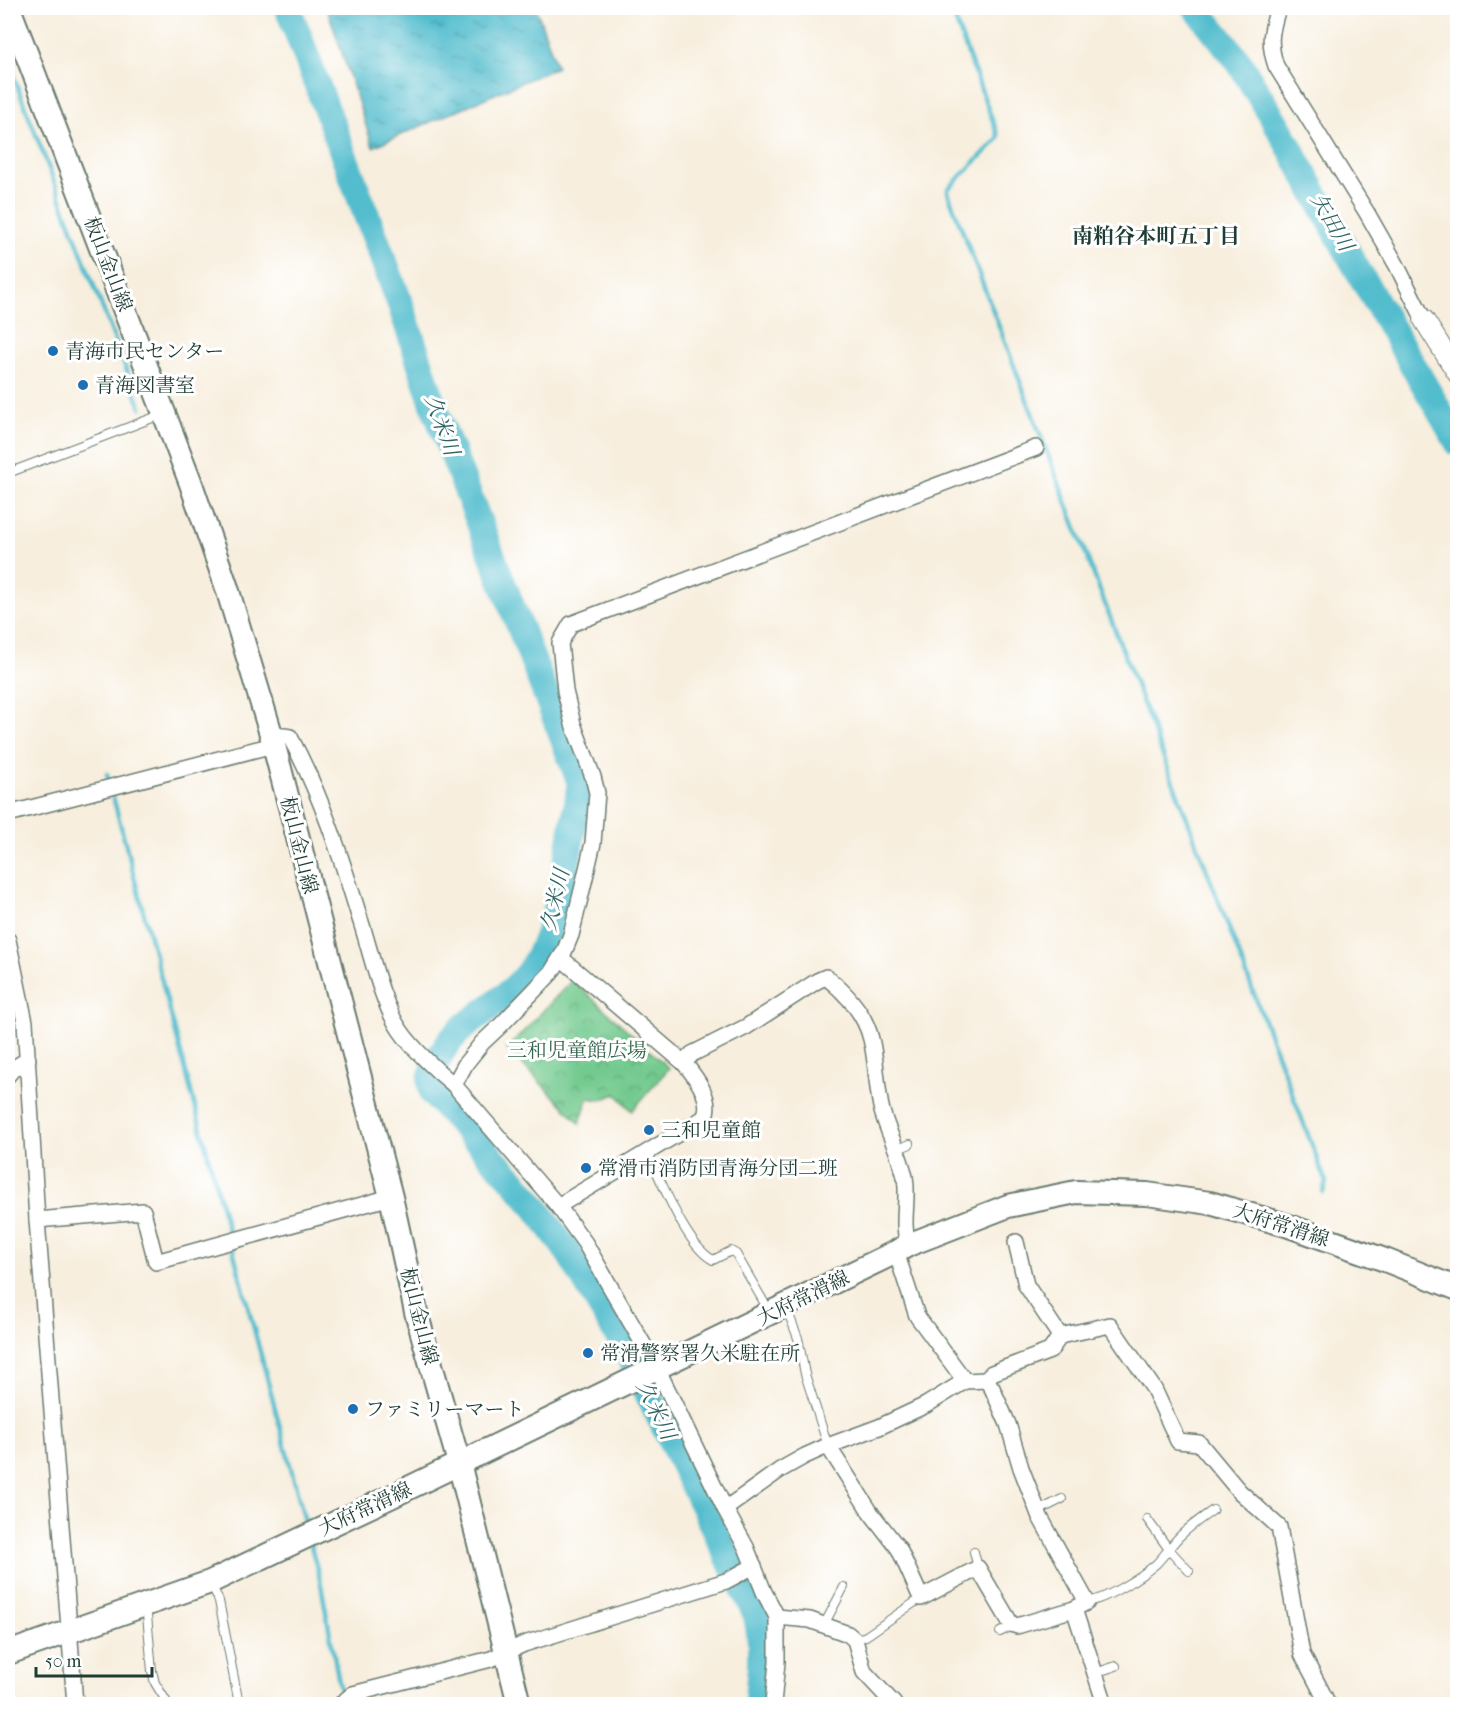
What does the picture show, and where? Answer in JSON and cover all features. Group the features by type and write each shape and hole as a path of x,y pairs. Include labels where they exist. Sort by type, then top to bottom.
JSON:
{"main road":[{"name":"板山金山線","path":"9,8 164,413 223,577 272,739 391,1197 416,1312 459,1463 508,1652 519,1704"},
{"name":"大府常滑線","path":"8,1653 210,1582 902,1249 1008,1206 1076,1192 1147,1194 1210,1203 1286,1225 1384,1260 1458,1290"}],"street":[{"path":"1278,8 1270,36 1270,49 1276,66 1367,213 1424,320 1458,374"},
{"path":"454,1085 466,1062 482,1043 551,973 571,936 593,843 597,803 593,777 573,724 563,680 560,643 571,624 1036,448"},
{"path":"8,814 124,785 272,739 290,736 307,768 348,877 384,997 400,1030 454,1085 558,1206 585,1243 657,1368 724,1509 746,1547 751,1568 777,1617 775,1701"},
{"path":"8,940 25,1022 75,1704"},
{"path":"558,1206 704,1118 707,1113 706,1102 697,1078 684,1063 561,958"},
{"path":"684,1063 692,1054 746,1027 826,977 841,989 862,1018 871,1038 878,1117 903,1147 905,1178 902,1249 917,1316 965,1381"},
{"path":"8,1075 27,1059"},
{"path":"38,1220 142,1211 156,1262 391,1197"},
{"path":"1016,1242 1026,1285 1060,1336"},
{"path":"986,1380 992,1372 1050,1351 1060,1336 1110,1325 1154,1389 1178,1441 1199,1443 1239,1491 1279,1527 1302,1654 1328,1704"},
{"path":"724,1509 780,1470 828,1446 907,1414 965,1381 986,1380"},
{"path":"986,1380 1008,1424 1021,1468 1038,1511 1080,1606 1095,1673 1105,1704"},
{"path":"828,1446 871,1513 899,1549 921,1598 978,1568 1007,1617 1007,1629 1080,1606"},
{"path":"341,1704 353,1694 491,1659 524,1644 726,1581 751,1568"},
{"path":"777,1617 810,1620 848,1634 855,1640 864,1672 894,1704"}],"lane":[{"path":"8,473 164,413"},
{"path":"647,1152 696,1246 712,1260 731,1251 736,1254 798,1338 807,1382 828,1446"},
{"path":"1038,1511 1062,1499"},
{"path":"1080,1606 1126,1585 1143,1574 1165,1555 1168,1548 1213,1510"},
{"path":"1147,1519 1168,1548 1189,1571"},
{"path":"974,1552 978,1568"},
{"path":"210,1582 219,1601 239,1704"},
{"path":"824,1625 844,1587"},
{"path":"855,1640 866,1636 921,1598"},
{"path":"144,1605 155,1683 168,1704"},
{"path":"1095,1673 1116,1666"}],"green space":[{"name":"三和児童館広場","path":"572,980 669,1068 632,1111 616,1094 601,1100 588,1098 580,1123 507,1049"}],"water":[{"path":"327,8 536,8 557,67 373,147"}],"waterway":[{"name":"久米川","path":"288,8 401,306 434,406 580,782 560,894 545,941 535,962 512,990 463,1027 443,1050 430,1082 431,1089 433,1094 537,1209 570,1255 628,1353 756,1614 761,1648 757,1704"},
{"path":"915,8 949,11 953,14 998,135 998,139 948,189 948,193 1326,1182 1323,1192"},
{"name":"矢田川","path":"1196,8 1239,62 1280,130 1458,443"},
{"path":"8,62 141,408"},
{"path":"107,774 307,1529"},
{"path":"310,1543 320,1579 342,1699"}],"place":[{"name":"青海市民センター","path":"53,351"},
{"name":"青海図書室","path":"83,385"},
{"name":"三和児童館","path":"649,1130"},
{"name":"常滑市消防団青海分団二班","path":"586,1168"},
{"name":"常滑警察署久米駐在所","path":"588,1353"},
{"name":"ファミリーマート","path":"353,1409"}],"district":[{"name":"南粕谷本町五丁目","path":"1156,236"}]}
